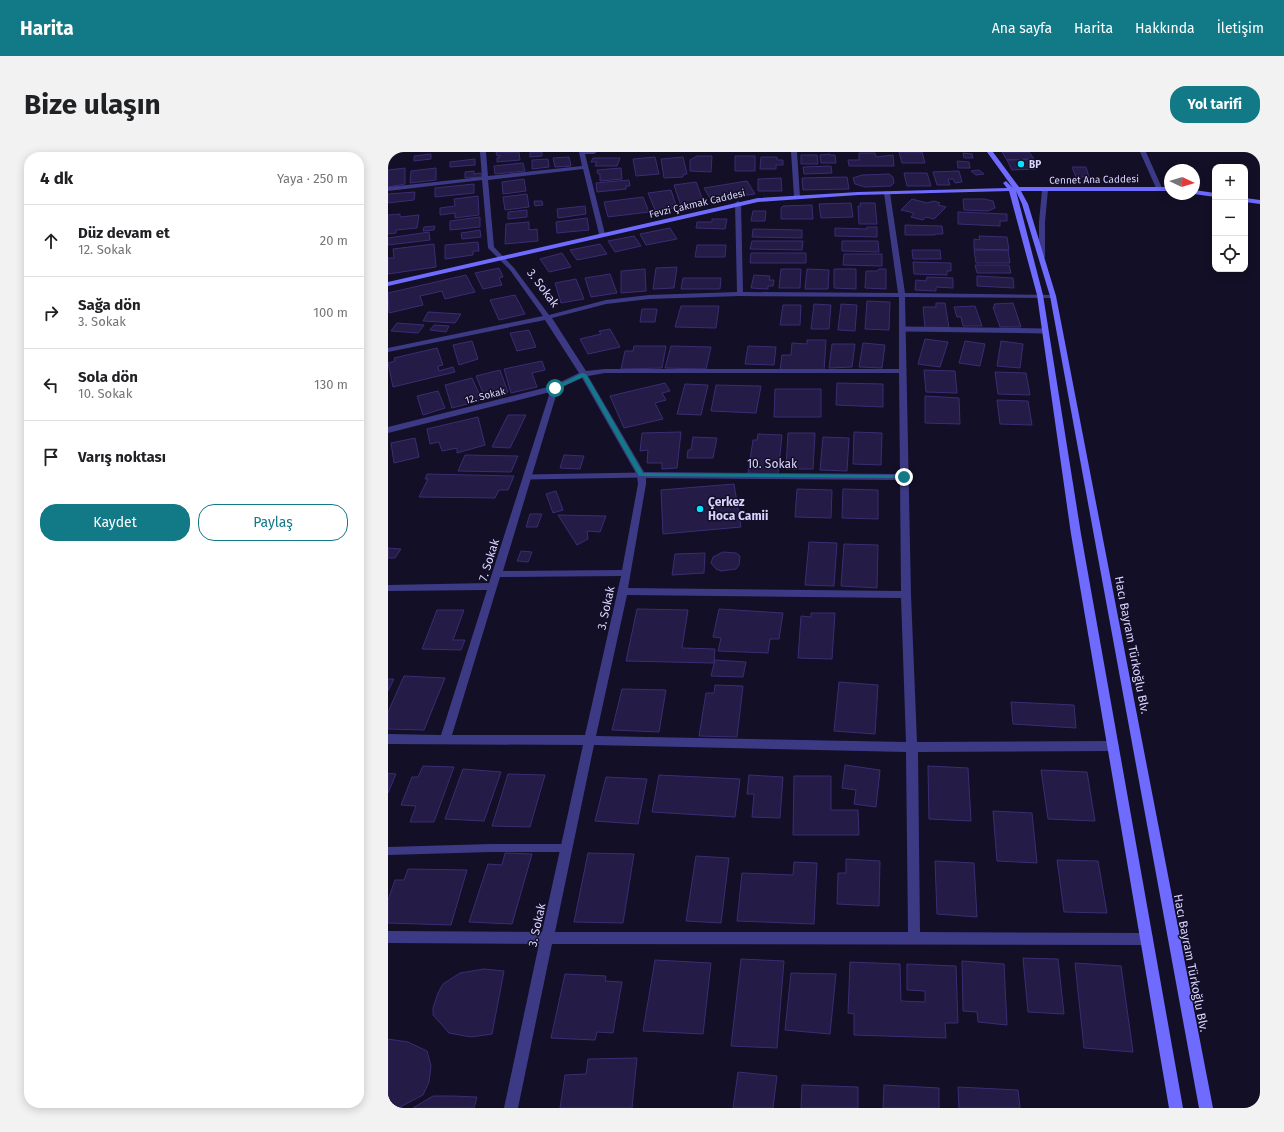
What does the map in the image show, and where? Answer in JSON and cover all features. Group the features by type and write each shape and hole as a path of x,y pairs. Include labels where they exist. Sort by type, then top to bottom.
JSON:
{"street":[{"name":"3. Sokak","path":"483,152 491,248 503,257 548,317 584,374 641,474 642,484 623,591 589,740 511,1108"},
{"path":"594,152 582,152 602,234"},
{"path":"794,152 797,196"},
{"path":"984,152 1014,189"},
{"path":"990,152 1014,189 1040,296 1076,534 1176,1108"},
{"path":"1143,152 1159,188"},
{"path":"388,189 585,167"},
{"name":"Cennet Ana Caddesi","path":"1014,189 1164,188"},
{"name":"Fevzi Çakmak Caddesi","path":"388,284 602,234 758,200 797,196 1014,189"},
{"name":"Hacı Bayram Türkoğlu Blv.","path":"1014,189 1031,219 1053,296 1206,1108"},
{"path":"1042,257 1042,222 1045,190"},
{"path":"1200,193 1212,195"},
{"path":"887,194 902,294 906,595 912,747 914,937"},
{"path":"1248,200 1260,202"},
{"path":"738,204 740,294"},
{"path":"388,350 548,317 613,301 649,297 740,294 1053,296"},
{"name":"12. Sokak","path":"388,430 555,388 584,374 605,371 904,371"},
{"name":"7. Sokak","path":"445,739 555,388"},
{"name":"10. Sokak","path":"641,474 904,477"},
{"path":"497,574 626,573"},
{"path":"388,588 493,586"},
{"path":"623,591 906,595"},
{"path":"388,739 589,740 912,747 1113,746"},
{"path":"388,937 547,939 914,937 1147,939"}],"lane":[{"path":"903,330 1045,331"},
{"path":"527,477 641,474"},
{"path":"388,851 491,848 566,848"}],"building":[{"path":"496,152 519,152 520,160 497,162 497,158 500,157 500,155 497,156"},
{"path":"530,152 542,152 542,156 530,157"},
{"path":"899,152 922,152 925,163 902,163"},
{"path":"1002,152 1029,152 1034,159 1007,160"},
{"path":"859,153 875,153 876,157 893,155 894,166 849,166 848,160 859,160"},
{"path":"963,153 972,154 973,158 964,158"},
{"path":"431,154 431,159 414,161 414,156"},
{"path":"801,155 817,155 818,164 801,164"},
{"path":"820,155 835,155 836,163 821,163"},
{"path":"697,156 712,156 711,172 690,171 690,160"},
{"path":"735,156 755,156 755,171 735,171"},
{"path":"569,157 571,166 555,167 553,158"},
{"path":"655,157 659,174 636,176 633,159"},
{"path":"683,157 687,174 683,175 683,177 664,178 661,159"},
{"path":"761,157 777,157 777,160 783,160 783,165 776,165 776,169 760,169"},
{"path":"593,158 620,158 617,166 595,166 597,162 591,162"},
{"path":"475,159 475,165 450,167 450,162"},
{"path":"548,159 549,167 532,169 532,160"},
{"path":"1030,159 1036,169 1012,170 1007,160"},
{"path":"957,161 969,162 970,168 958,168"},
{"path":"523,163 525,171 495,174 494,166"},
{"path":"831,166 832,173 804,174 803,167"},
{"path":"1072,167 1086,167 1089,177 1076,177"},
{"path":"405,168 405,184 388,187 388,170"},
{"path":"436,168 436,180 410,183 411,171"},
{"path":"621,168 622,179 600,181 600,174 598,174 597,170"},
{"path":"979,170 984,174 976,175 971,171"},
{"path":"474,171 474,174 481,173 482,177 465,178 465,172"},
{"path":"959,171 962,182 955,183 953,179 948,179 950,185 937,185 933,172"},
{"path":"904,173 927,173 931,186 907,186"},
{"path":"889,174 893,177 894,183 891,186 865,187 855,184 853,178 862,175"},
{"path":"847,177 849,189 803,190 802,178"},
{"path":"781,178 782,191 758,191 758,179"},
{"path":"524,179 526,191 503,194 502,182"},
{"path":"629,180 630,186 626,186 626,189 597,192 596,183"},
{"path":"747,181 755,194 711,200 704,188"},
{"path":"696,182 704,203 681,206 674,185"},
{"path":"474,184 474,193 435,197 435,188"},
{"path":"671,190 677,208 655,210 648,193"},
{"path":"415,192 414,200 388,203 388,194"},
{"path":"527,194 529,207 505,210 503,197"},
{"path":"478,196 479,215 455,218 455,213 440,215 440,208 455,206 454,199"},
{"path":"643,197 649,212 608,217 604,202"},
{"path":"912,199 927,203 934,201 940,203 938,205 946,207 934,219 926,217 923,220 911,217 914,213 901,210"},
{"path":"963,199 984,199 993,201 995,208 988,211 964,210"},
{"path":"534,201 542,201 543,205 535,206"},
{"path":"851,203 853,217 821,218 819,204"},
{"path":"860,203 875,203 877,224 859,224 858,206 861,206"},
{"path":"812,205 813,219 781,219 781,208 783,206"},
{"path":"585,206 586,214 558,218 557,209"},
{"path":"527,210 527,217 508,219 508,212"},
{"path":"753,211 766,211 765,221 751,221"},
{"path":"958,212 1007,214 1007,221 1000,221 1000,226 958,224"},
{"path":"400,214 400,217 419,215 417,228 396,230 396,233 388,234 388,215"},
{"path":"480,217 480,227 450,230 450,221"},
{"path":"587,218 589,230 557,233 556,222"},
{"path":"712,219 727,219 725,229 696,228 697,222 712,222"},
{"path":"529,222 529,230 537,229 538,241 505,244 506,224"},
{"path":"905,225 942,226 943,234 905,235"},
{"path":"435,226 434,230 423,231 424,227"},
{"path":"867,227 877,227 877,237 835,236 835,228 867,229"},
{"path":"670,228 677,239 646,245 640,234"},
{"path":"753,229 802,230 802,238 752,237"},
{"path":"480,230 481,237 462,239 461,233"},
{"path":"429,232 430,240 388,245 388,238"},
{"path":"634,236 641,246 615,252 608,241"},
{"path":"979,236 1007,237 1009,250 974,249 974,239 980,240"},
{"path":"752,241 803,241 802,250 750,249"},
{"path":"842,241 878,241 879,252 842,251"},
{"path":"478,242 479,251 473,251 473,255 445,259 445,245"},
{"path":"434,244 436,267 388,274 388,258 394,258 393,249"},
{"path":"600,244 607,254 577,260 570,250"},
{"path":"697,245 726,245 725,257 695,257"},
{"path":"912,250 940,250 941,259 913,259"},
{"path":"974,250 1008,250 1010,263 976,263"},
{"path":"562,253 571,267 549,272 540,259"},
{"path":"751,253 806,253 806,263 750,263"},
{"path":"844,254 882,254 882,266 843,265"},
{"path":"913,262 951,263 951,271 947,271 947,275 914,274"},
{"path":"975,265 1009,265 1011,273 977,273"},
{"path":"677,267 674,288 653,289 656,268"},
{"path":"499,268 503,277 499,278 502,285 483,289 475,273"},
{"path":"645,269 646,291 621,293 621,271"},
{"path":"781,269 801,269 800,288 779,288"},
{"path":"807,269 829,270 828,289 805,289"},
{"path":"834,269 856,269 856,289 834,288"},
{"path":"879,269 886,269 886,289 865,288 866,271 877,271"},
{"path":"610,274 617,293 591,297 585,278"},
{"path":"466,275 475,292 445,299 442,291 420,296 423,305 389,313 388,293"},
{"path":"754,275 770,276 769,280 774,280 773,286 768,286 768,289 751,288"},
{"path":"977,276 1013,278 1014,288 977,286"},
{"path":"927,277 953,278 953,288 936,287 936,291 915,290 916,280 926,281"},
{"path":"683,278 721,278 720,289 681,289"},
{"path":"576,279 584,299 561,303 555,283"},
{"path":"515,295 525,314 499,320 490,300"},
{"path":"867,301 890,302 889,330 865,329"},
{"path":"936,303 945,303 949,328 925,328 923,307 936,307"},
{"path":"1013,303 1021,327 1000,327 993,307 995,307 994,304"},
{"path":"814,304 831,305 829,329 811,329"},
{"path":"841,304 857,305 855,331 838,330"},
{"path":"783,305 801,305 800,325 780,325"},
{"path":"681,306 719,306 716,328 675,327"},
{"path":"975,306 982,326 963,326 961,317 957,317 954,307"},
{"path":"642,309 657,309 655,322 640,322"},
{"path":"428,312 461,314 455,323 423,321"},
{"path":"397,323 424,325 418,333 391,331"},
{"path":"434,325 449,326 446,332 430,330"},
{"path":"610,329 620,347 588,354 580,339 601,334 599,331"},
{"path":"529,330 536,347 517,351 510,333"},
{"path":"925,339 948,342 940,367 918,364"},
{"path":"807,340 826,340 824,371 780,370 782,355 791,355 792,343 807,344"},
{"path":"472,341 478,359 459,365 453,345"},
{"path":"965,341 985,344 980,366 959,363"},
{"path":"1001,341 1023,344 1020,368 997,366"},
{"path":"863,343 885,345 882,368 859,367"},
{"path":"832,344 855,344 852,367 829,368"},
{"path":"634,346 666,346 662,368 621,369 625,351 633,351"},
{"path":"671,346 711,347 706,369 665,368"},
{"path":"748,346 776,347 774,365 745,364"},
{"path":"437,348 443,365 438,366 439,371 453,367 455,372 393,387 388,363 395,361 394,358"},
{"path":"542,361 545,370 532,373 537,387 511,393 504,369"},
{"path":"500,370 508,392 485,398 476,376"},
{"path":"924,370 955,371 957,393 926,392"},
{"path":"995,372 1026,373 1030,395 998,394"},
{"path":"472,378 482,400 452,408 445,385"},
{"path":"665,383 670,391 662,393 666,400 655,403 663,419 624,428 610,396"},
{"path":"837,383 883,384 883,407 836,405"},
{"path":"685,384 708,385 701,415 677,414"},
{"path":"716,385 761,386 756,413 711,411"},
{"path":"775,389 821,389 821,417 774,417"},
{"path":"438,391 445,408 423,415 417,396"},
{"path":"925,396 959,398 960,424 925,423"},
{"path":"997,400 1028,401 1032,425 1000,424"},
{"path":"508,415 526,415 510,448 492,447"},
{"path":"478,417 485,445 457,453 457,448 442,451 439,442 430,444 427,429"},
{"path":"681,432 677,468 662,469 662,463 647,463 648,450 640,451 642,433"},
{"path":"854,432 882,433 881,465 853,464"},
{"path":"788,433 815,433 813,469 786,469"},
{"path":"758,434 782,435 778,474 748,473 753,440 757,440"},
{"path":"693,437 717,438 713,458 687,458 688,450 691,450"},
{"path":"823,437 849,438 847,471 820,470"},
{"path":"415,438 419,457 394,463 391,443"},
{"path":"465,455 518,456 511,472 458,471"},
{"path":"564,455 584,456 580,469 560,468"},
{"path":"427,474 514,476 508,490 499,490 495,498 419,497 428,479 425,479"},
{"name":"Çerkez Hoca Camii","path":"734,484 741,527 663,534 661,490"},
{"path":"797,489 832,490 831,518 795,517"},
{"path":"843,489 878,490 878,519 842,518"},
{"path":"556,491 563,510 553,513 546,494"},
{"path":"530,514 542,514 537,527 526,527"},
{"path":"558,515 606,516 600,532 587,531 588,539 577,545"},
{"path":"809,542 837,543 834,586 805,585"},
{"path":"844,544 878,545 877,588 841,586"},
{"path":"388,548 401,549 395,558 388,558"},
{"path":"521,551 532,552 528,562 517,561"},
{"path":"723,552 736,553 740,556 739,565 736,569 721,571 716,569 711,563 713,557"},
{"path":"705,553 704,573 672,575 675,554"},
{"path":"637,609 688,610 682,648 715,649 714,663 626,661"},
{"path":"719,609 783,613 779,639 770,639 768,653 718,651 721,638 713,637"},
{"path":"437,610 464,610 453,640 465,640 461,650 422,649"},
{"path":"811,613 835,613 832,659 798,658 801,616 811,617"},
{"path":"715,660 746,662 743,677 711,676"},
{"path":"404,676 445,678 424,730 388,729 388,712"},
{"path":"388,679 394,679 388,691"},
{"path":"839,682 878,685 875,734 834,731"},
{"path":"715,685 743,686 737,737 699,736 706,693 714,693"},
{"path":"622,689 666,690 659,732 612,730"},
{"path":"1011,702 1074,705 1076,728 1013,724"},
{"path":"845,765 880,770 876,807 854,804 856,790 842,788"},
{"path":"423,766 454,767 434,822 410,822 416,806 401,805 412,777 418,777"},
{"path":"928,766 968,768 971,821 929,819"},
{"path":"463,769 501,772 484,821 445,819"},
{"path":"1041,770 1087,772 1095,821 1048,819"},
{"path":"388,773 396,774 388,793"},
{"path":"508,774 545,775 530,827 492,826"},
{"path":"659,775 740,779 735,817 652,812"},
{"path":"749,775 783,777 780,818 752,817 754,794 747,794"},
{"path":"794,776 831,776 831,810 858,810 859,835 793,835"},
{"path":"606,777 647,779 638,824 595,821"},
{"path":"993,811 1032,813 1037,863 997,861"},
{"path":"505,853 532,854 512,924 469,922 488,864 502,865"},
{"path":"588,853 634,854 623,923 574,922"},
{"path":"696,856 729,858 721,923 686,921"},
{"path":"846,859 880,861 879,906 837,904 838,873 846,873"},
{"path":"1057,860 1098,861 1107,913 1064,912"},
{"path":"935,861 974,863 977,917 937,914"},
{"path":"794,862 817,863 814,924 737,921 742,873 793,875"},
{"path":"408,869 467,870 451,925 388,923 388,900 395,880 404,880"},
{"path":"1023,958 1058,959 1064,1014 1028,1012"},
{"path":"741,959 784,961 777,1048 731,1046"},
{"path":"655,960 711,963 703,1034 643,1031"},
{"path":"962,961 1004,964 1007,1025 978,1022 977,1012 963,1011"},
{"path":"850,962 900,964 901,1001 925,1002 925,991 907,990 907,964 956,966 958,1023 945,1023 946,1038 854,1035 854,1014 848,1013"},
{"path":"1075,963 1121,966 1133,1052 1084,1048"},
{"path":"484,969 504,971 492,1034 471,1037 449,1033 433,1015 433,1008 438,993 443,984 460,973"},
{"path":"791,973 836,974 830,1034 785,1030"},
{"path":"565,974 606,976 605,981 622,982 613,1033 597,1032 595,1040 551,1038"},
{"path":"388,1039 408,1042 427,1051 431,1066 429,1082 423,1095 398,1108 388,1108"},
{"path":"637,1058 632,1108 560,1108 565,1075 586,1074 588,1059"},
{"path":"738,1072 777,1076 773,1108 733,1108"},
{"path":"802,1085 858,1087 858,1108 801,1108"},
{"path":"884,1085 939,1088 939,1108 883,1108"},
{"path":"958,1087 1018,1090 1020,1108 959,1108"},
{"path":"433,1096 477,1097 474,1108 413,1108"}],"place":[{"name":"BP","path":"1021,164"},
{"name":"Çerkez Hoca Camii","path":"700,509"}],"route":[{"path":"555,388 584,374 641,474 904,477"}]}
